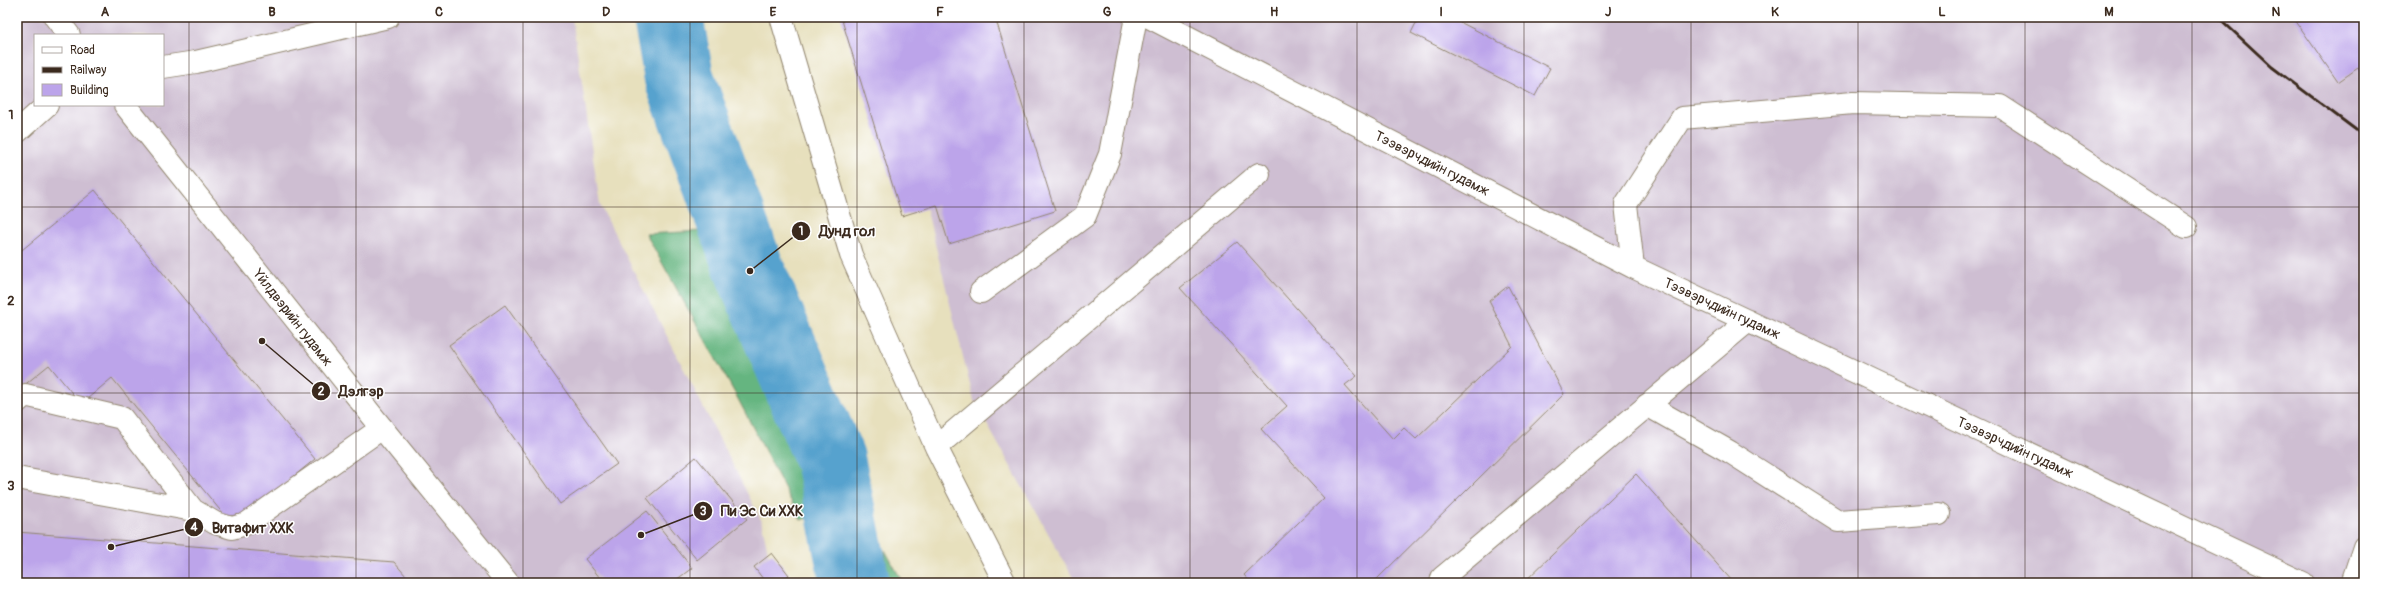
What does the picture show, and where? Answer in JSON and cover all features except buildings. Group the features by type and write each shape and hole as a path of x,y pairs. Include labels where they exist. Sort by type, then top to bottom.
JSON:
{"street":[{"path":"55,17 68,34"},
{"path":"164,67 203,60 388,17"},
{"path":"781,17 851,254 936,447 1005,583"},
{"path":"981,292 1085,216 1110,154 1136,17"},
{"name":"Тээвэрчдийн гудамж","path":"1149,17 1634,267 2303,583"},
{"path":"1634,267 1626,204 1682,118 1853,103 2000,106 2186,227"},
{"path":"17,132 46,106"},
{"name":"Yйлдвэрийн гудамж","path":"126,106 382,428 508,583"},
{"path":"936,447 1259,174"},
{"path":"1441,583 1442,578 1748,321"},
{"path":"17,402 25,395 122,418 193,510 214,523 232,528 246,524 382,428"},
{"path":"1647,405 1730,452 1838,521 1939,514"},
{"path":"17,478 193,510"},
{"path":"2352,583 2364,547"}],"shaded area":[{"path":"17,17 572,17 600,205 761,520 775,583 17,583"},
{"path":"879,17 2364,17 2364,583 1076,583 974,401"}],"green space":[{"path":"702,231 778,371 827,511 801,520 737,397 646,234"},
{"path":"885,550 903,583 888,583"}],"waterway":[{"path":"668,17 679,78 750,271 830,459 855,583"}],"railway":[{"path":"2218,17 2272,67 2364,136"}],"place":[{"name":"Дунд гол","path":"750,271"},
{"name":"Дэлгэр","path":"262,341"},
{"name":"Пи Эс Си ХХК","path":"641,535"},
{"name":"Витафит ХХК","path":"111,547"}]}
